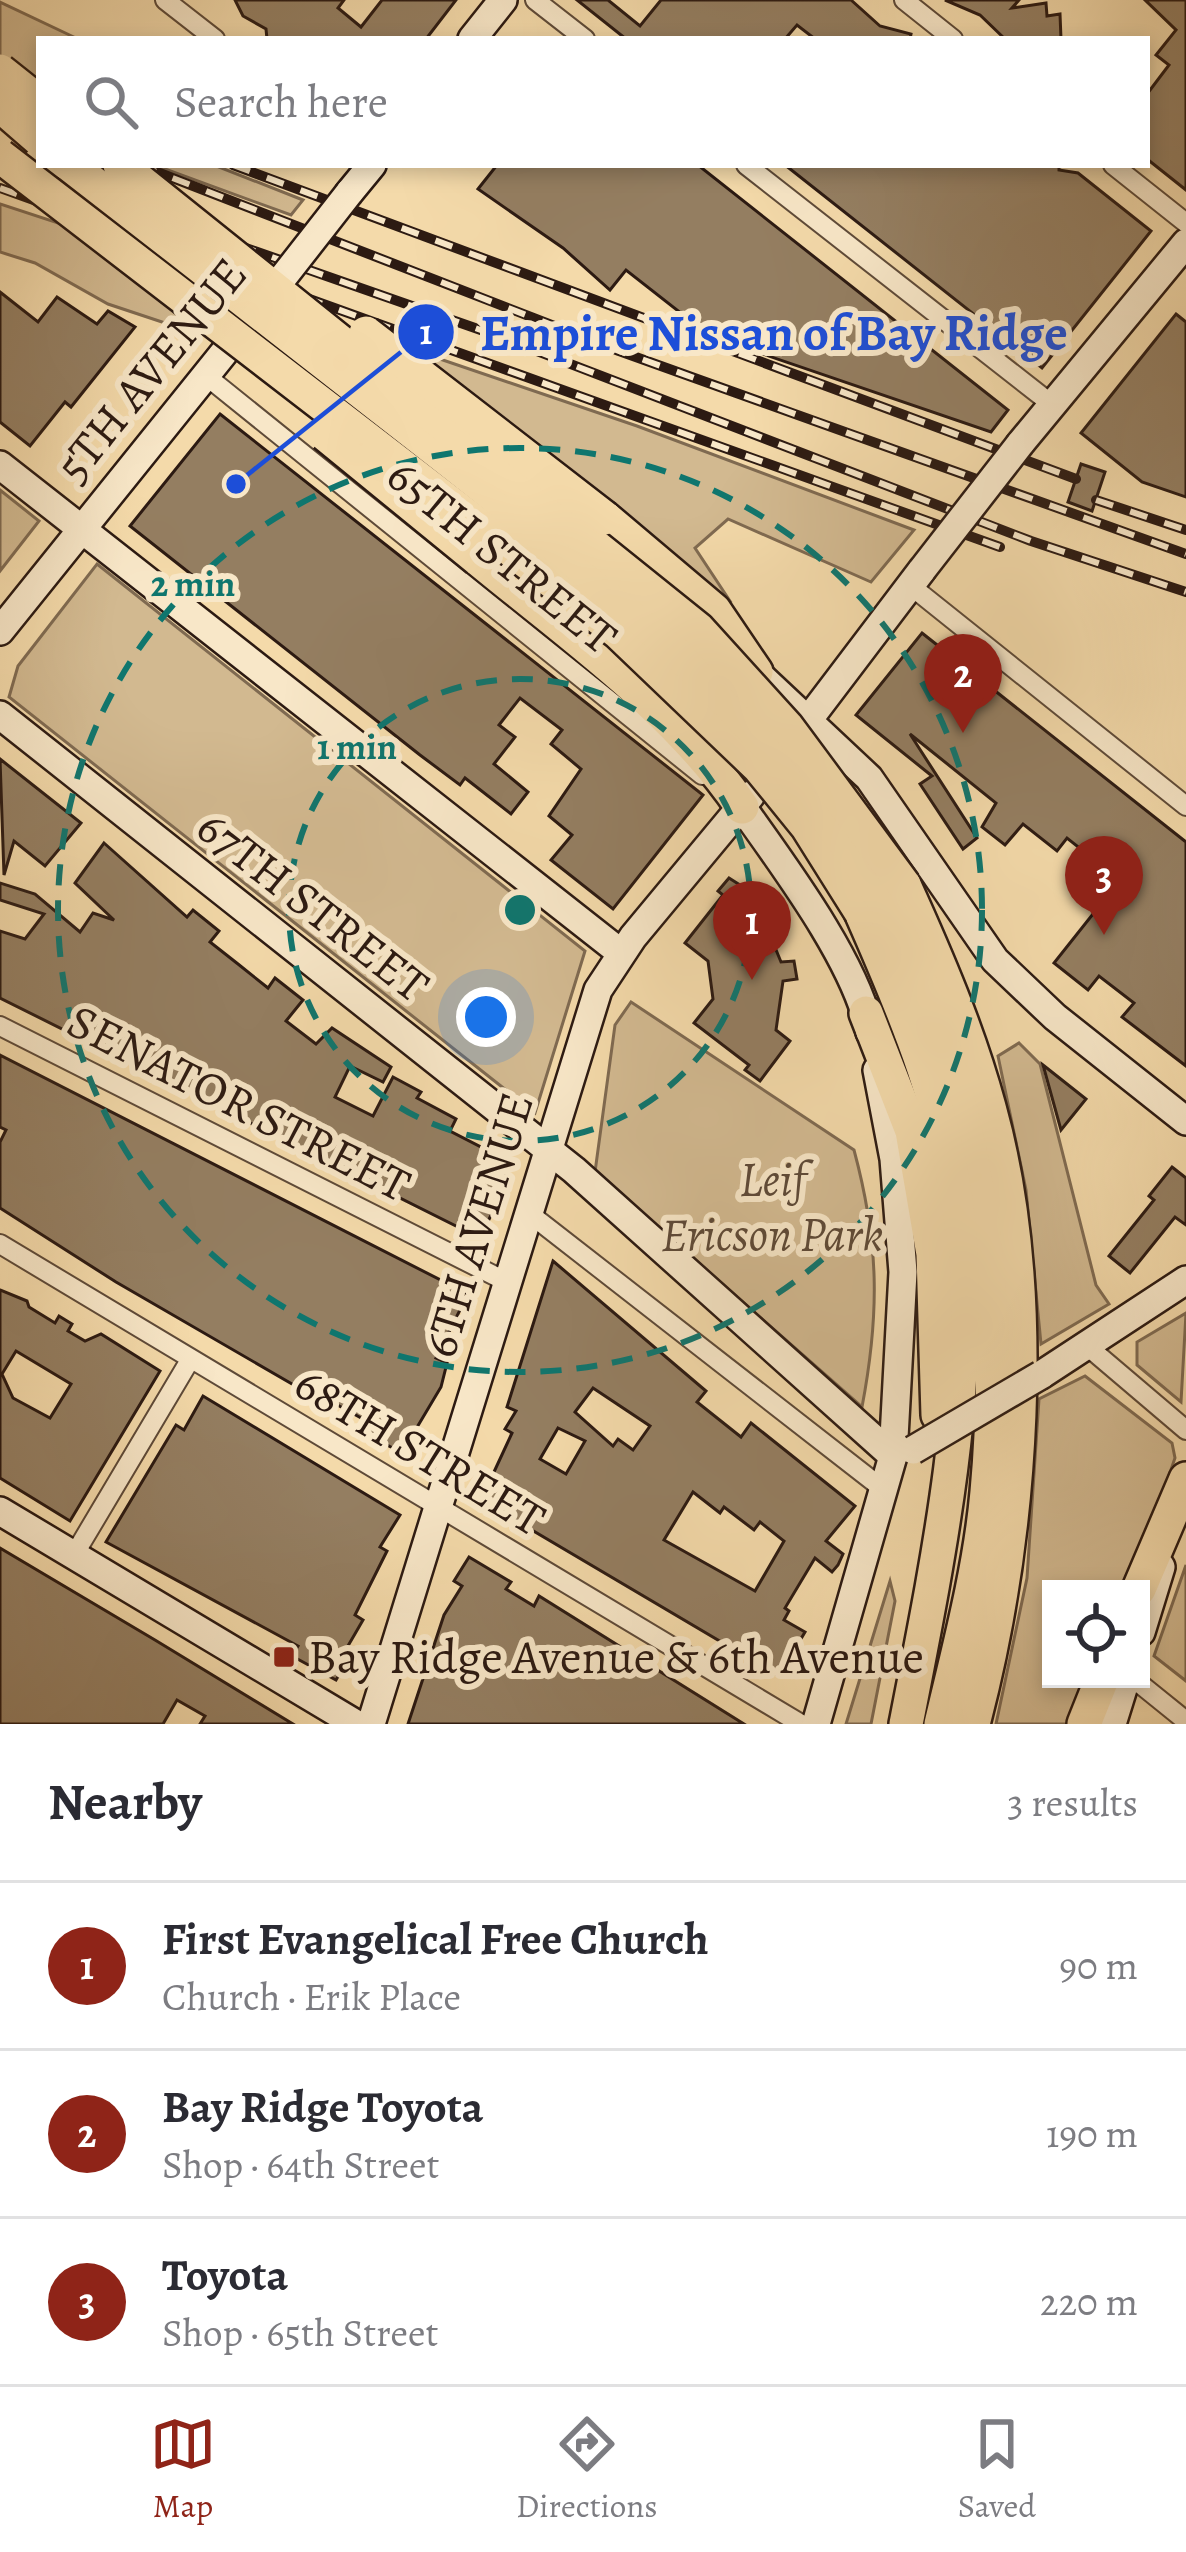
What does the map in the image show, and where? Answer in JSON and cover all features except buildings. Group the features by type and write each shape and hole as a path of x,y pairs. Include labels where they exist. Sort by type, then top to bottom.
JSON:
{"highway":[{"path":"0,71 36,100"},
{"path":"0,105 36,136"},
{"path":"0,156 274,394 646,698 746,801"},
{"path":"74,168 523,519 699,669 848,843 957,1001 991,1112 1012,1242 1018,1439 1011,1533 990,1659 973,1724"},
{"path":"124,168 698,629 787,727 882,898 915,962 968,1124 993,1344 987,1493 941,1724"},
{"path":"59,206 619,633 759,767 807,826 882,898 909,1020 941,1125 959,1232 961,1329 951,1455 906,1724"},
{"path":"174,208 225,231 304,286 605,518 714,610 757,672"},
{"path":"866,1013 912,1131 933,1254 935,1407 951,1455"},
{"path":"1143,1580 1186,1481"},
{"path":"1084,1724 1098,1688"}],"street":[{"path":"165,0 211,36"},
{"path":"474,36 503,0"},
{"path":"535,0 581,36"},
{"path":"904,0 949,36"},
{"path":"0,84 36,114"},
{"name":"65TH STREET","path":"0,139 240,333 417,463"},
{"name":"65TH STREET","path":"102,168 443,432"},
{"name":"5TH AVENUE","path":"0,631 370,168"},
{"path":"750,168 1054,406"},
{"path":"1117,168 1186,223"},
{"path":"809,718 1020,444 1186,243"},
{"name":"65TH STREET","path":"206,375 746,801"},
{"path":"0,465 621,953"},
{"path":"916,578 1186,806"},
{"path":"757,672 869,778 995,960 1054,1017 1186,1121"},
{"name":"67TH STREET","path":"0,715 548,1150 903,1453"},
{"path":"746,801 866,1013 893,1159 903,1272 903,1453 883,1489 816,1724"},
{"name":"6TH AVENUE","path":"371,1724 595,998 621,953 746,801"},
{"name":"SENATOR STREET","path":"0,1026 508,1282"},
{"path":"530,1214 883,1489"},
{"name":"68TH STREET","path":"0,1244 801,1724"},
{"path":"903,1453 1041,1375 1186,1280"},
{"path":"1086,1345 1186,1430"},
{"path":"74,1555 190,1360"},
{"path":"1150,1602 1186,1481"},
{"path":"0,1510 356,1724"},
{"path":"1112,1724 1126,1688"},
{"path":"1142,1688 1186,1720"}],"green space":[{"path":"0,2 72,36 36,36 36,82 0,69"},
{"path":"162,168 222,168 303,200 291,215"},
{"path":"0,204 235,281 192,332 108,304 35,263 0,252"},
{"path":"343,326 637,426 914,530 871,582 728,519 695,548 730,601 723,602"},
{"path":"0,490 39,521 0,571"},
{"name":"Leif Ericson Park","path":"97,564 585,951 535,1113 9,697 18,666"},
{"name":"Leif Ericson Park","path":"631,1002 854,1150 868,1216 874,1278 872,1340 862,1407 595,1172 615,1025"},
{"path":"1019,1043 1040,1064 1096,1285 1109,1304 1041,1344 1026,1190 998,1056"},
{"path":"1186,1313 1181,1402 1137,1365 1137,1342"},
{"path":"1085,1376 1172,1443 1175,1458 1133,1580 1042,1580 1042,1688 1092,1688 1078,1724 996,1724 1027,1578 1039,1399"},
{"path":"1186,1565 1186,1681 1154,1656"},
{"path":"890,1581 895,1601 871,1724 846,1724"}],"railway":[{"path":"0,79 36,91"},
{"path":"0,114 36,127"},
{"path":"0,162 495,335 1031,541 1186,592"},
{"path":"147,168 619,351 1186,554"},
{"path":"241,168 1076,479"},
{"path":"0,188 1000,547"},
{"path":"1096,500 1186,530"}],"place":[{"name":"Empire Nissan of Bay Ridge","path":"236,484"},
{"name":"Bay Ridge Toyota","path":"963,733"},
{"name":"Toyota","path":"1104,935"},
{"name":"First Evangelical Free Church","path":"752,980"},
{"name":"Bay Ridge Avenue & 6th Avenue","path":"284,1657"}]}
